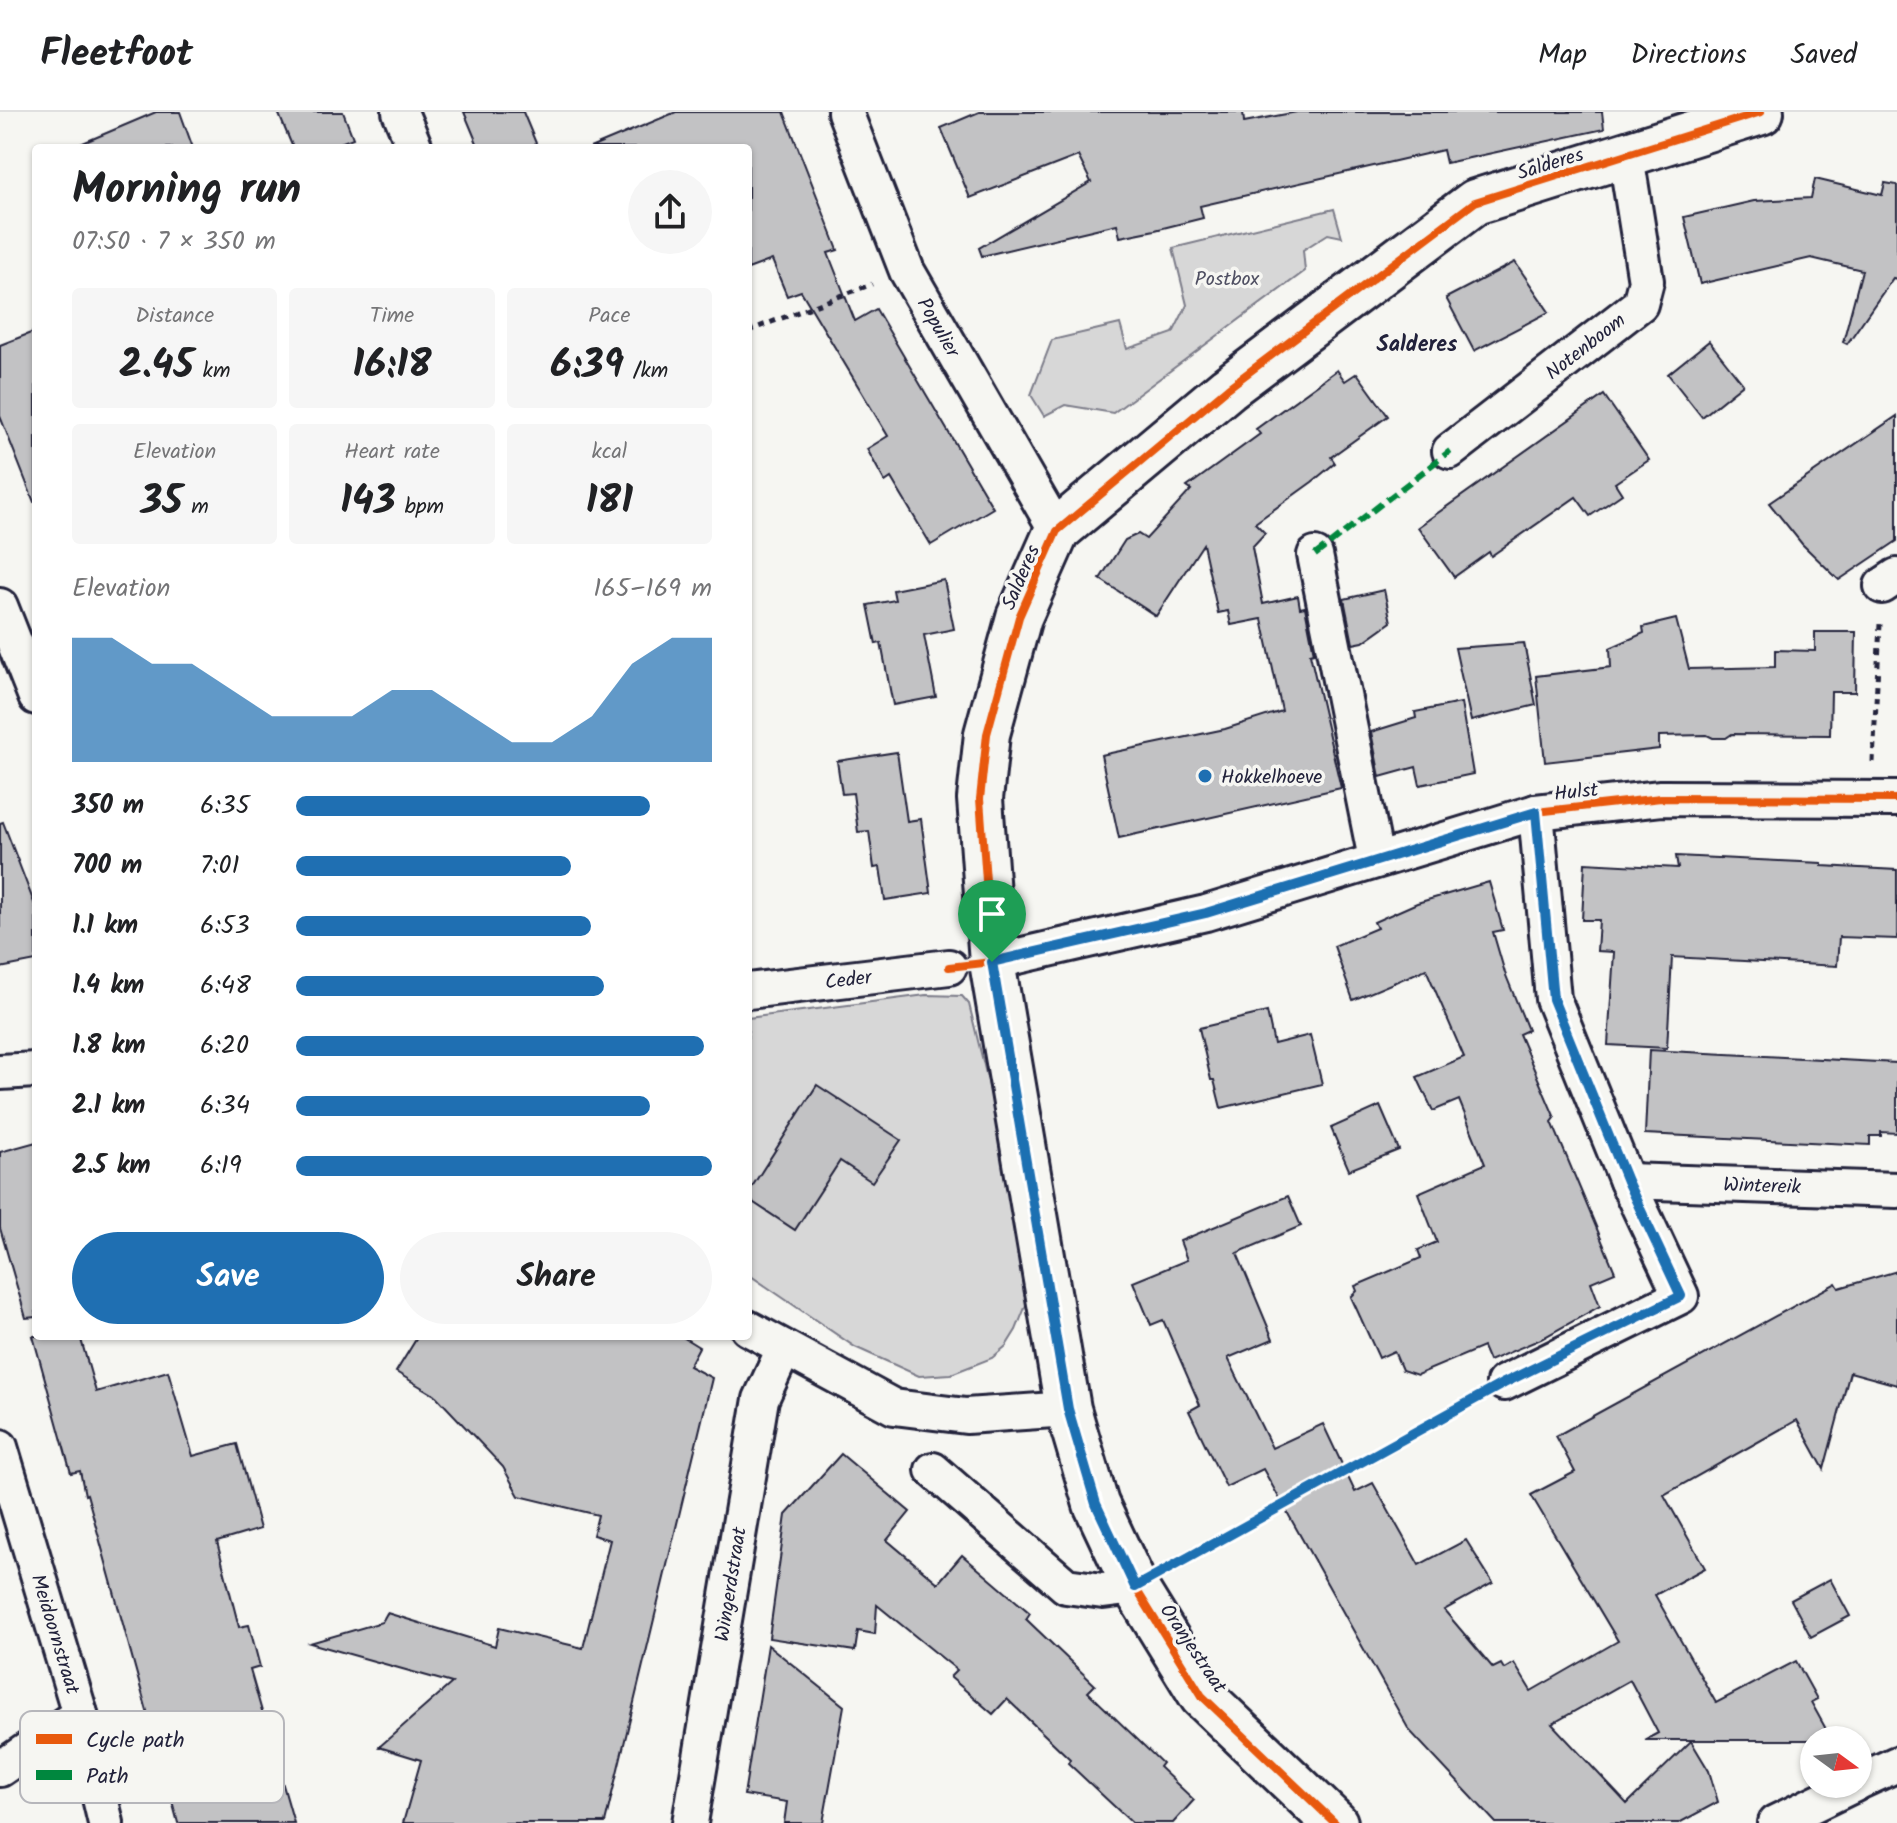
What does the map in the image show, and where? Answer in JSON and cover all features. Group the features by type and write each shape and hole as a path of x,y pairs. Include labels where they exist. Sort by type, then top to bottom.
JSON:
{"street":[{"path":"400,112 413,144"},
{"name":"Populier","path":"845,112 907,271 1057,531"},
{"name":"Salderes","path":"1068,1409 992,962 980,799 987,734 1019,617 1057,531 1228,388 1475,202 1761,112"},
{"name":"Notenboom","path":"1450,451 1640,304 1646,281 1626,156"},
{"path":"1315,555 1376,859"},
{"path":"0,606 32,687"},
{"name":"Hulst","path":"992,962 1206,913 1536,812 1661,798 1884,799"},
{"path":"1504,1383 1681,1296 1627,1181 1553,999 1536,812"},
{"name":"Ceder","path":"752,991 949,967"},
{"path":"0,1072 32,1070"},
{"name":"Wintereik","path":"1627,1181 1897,1190"},
{"path":"752,1330 894,1407 966,1416 1068,1409"},
{"name":"Wingerdstraat","path":"690,1823 761,1399 784,1349"},
{"name":"Oranjestraat","path":"1068,1409 1096,1504 1135,1587 1202,1696 1335,1823"},
{"name":"Meidoornstraat","path":"0,1447 79,1711"},
{"path":"933,1470 1066,1586 1103,1591 1135,1587"},
{"path":"0,1769 20,1755"},
{"path":"1872,1776 1897,1764"},
{"path":"1775,1823 1826,1798"},
{"name":"Meidoornstraat","path":"101,1803 106,1823"}],"path":[{"path":"752,329 907,271"},
{"path":"1884,799 1889,581"},
{"path":"1135,1587 1504,1383"}],"green space":[{"name":"Postbox","path":"1334,209 1342,237 1328,234 1303,250 1305,271 1113,413 1065,405 1044,416 1031,395 1052,340 1120,324 1127,349 1173,333 1187,305 1173,248"},
{"path":"926,995 962,996 969,1004 1008,1164 1030,1295 1016,1330 1006,1346 992,1358 951,1374 919,1376 855,1347 752,1277 752,1017"}],"building":[{"path":"156,112 180,112 192,144 80,144"},
{"path":"278,112 343,112 353,138 338,144 291,144"},
{"path":"464,112 523,112 536,144 477,144"},
{"path":"676,112 784,112 838,250 828,253 855,321 876,309 993,508 931,545 891,478 885,482 867,449 888,436 801,291 787,296 772,260 752,268 752,144 600,144"},
{"path":"979,112 1243,112 1244,122 1297,112 1602,112 1604,129 1446,163 1443,150 1200,206 1203,218 1155,230 1120,237 1117,224 982,256 979,248 1091,182 1078,156 970,198 941,128"},
{"path":"1815,179 1882,195 1885,183 1897,185 1897,279 1893,278 1847,344 1843,342 1862,270 1811,258 1700,284 1684,217 1754,201 1811,198"},
{"path":"1515,262 1549,312 1474,351 1446,298"},
{"path":"32,333 32,497 0,416 0,345"},
{"path":"1709,341 1743,384 1702,417 1668,374"},
{"path":"1337,370 1345,381 1357,373 1388,416 1331,457 1335,463 1312,482 1255,523 1265,533 1252,547 1263,604 1298,596 1300,608 1305,607 1314,653 1310,654 1341,788 1119,838 1101,755 1225,729 1282,711 1262,619 1231,625 1228,611 1218,613 1203,544 1156,616 1100,579 1125,540 1138,534 1146,539 1191,490 1187,487 1260,434 1256,429"},
{"path":"1604,395 1649,460 1615,483 1622,494 1590,516 1576,497 1491,556 1489,552 1454,577 1418,527"},
{"path":"1897,416 1897,541 1839,580 1802,544 1769,503"},
{"path":"944,580 954,629 924,635 936,697 893,705 881,643 876,644 868,605 895,600 893,590"},
{"path":"1384,590 1391,622 1363,642 1353,644 1344,599"},
{"path":"1676,619 1689,669 1775,667 1775,650 1815,651 1815,632 1856,632 1855,692 1831,692 1830,735 1659,736 1659,749 1545,762 1536,676 1611,667 1610,648 1644,633 1643,627"},
{"path":"1524,643 1536,705 1471,721 1455,648"},
{"path":"1461,703 1473,774 1420,785 1416,767 1380,777 1371,732 1416,718 1415,712"},
{"path":"897,752 907,821 921,819 931,893 885,900 880,867 874,868 869,831 858,832 853,793 842,794 837,761"},
{"path":"3,822 32,898 32,962 0,968 0,823"},
{"path":"1676,856 1897,870 1897,939 1839,937 1837,966 1672,957 1667,1048 1608,1045 1614,952 1597,951 1599,920 1582,920 1585,863 1678,868"},
{"path":"1489,882 1503,930 1493,932 1505,973 1528,1030 1519,1034 1615,1272 1591,1282 1600,1306 1541,1339 1489,1361 1483,1347 1417,1375 1402,1370 1394,1351 1379,1358 1351,1297 1357,1291 1355,1286 1421,1258 1418,1250 1437,1242 1418,1193 1485,1164 1459,1100 1433,1111 1417,1077 1464,1057 1426,969 1353,1000 1334,946 1377,928 1374,922 1417,903"},
{"path":"1267,1012 1274,1044 1310,1035 1322,1084 1221,1108 1199,1028"},
{"path":"1649,1050 1897,1063 1897,1133 1881,1132 1881,1136 1870,1136 1870,1145 1645,1134"},
{"path":"817,1085 901,1140 872,1182 840,1161 795,1230 752,1202 752,1187"},
{"path":"1380,1106 1399,1150 1349,1170 1331,1128"},
{"path":"32,1143 32,1317 26,1318 0,1228 0,1152"},
{"path":"1288,1196 1301,1226 1237,1253 1273,1339 1228,1358 1272,1448 1323,1424 1355,1492 1373,1483 1419,1565 1466,1540 1493,1583 1444,1610 1493,1668 1501,1664 1504,1669 1514,1663 1531,1691 1618,1641 1531,1495 1575,1472 1556,1436 1836,1283 1839,1288 1897,1271 1897,1385 1850,1372 1824,1469 1797,1420 1664,1495 1705,1568 1655,1595 1716,1703 1796,1661 1817,1699 1811,1702 1824,1726 1800,1726 1800,1740 1645,1740 1658,1733 1630,1680 1552,1724 1627,1804 1691,1741 1709,1771 1718,1802 1679,1823 1496,1823 1409,1730 1263,1469 1226,1487 1189,1411 1200,1405 1163,1320 1151,1325 1133,1282 1187,1260 1180,1241"},
{"path":"34,1340 81,1340 96,1392 168,1371 193,1456 237,1444 260,1529 217,1542 239,1627 249,1625 260,1667 250,1670 262,1711 147,1711 80,1471 71,1473"},
{"path":"416,1340 688,1340 699,1347 689,1366 712,1378 605,1823 403,1823 421,1760 379,1747 452,1683 310,1643 382,1622 387,1613 495,1646 499,1628 583,1648 610,1540 593,1535 598,1515 519,1496 503,1467 436,1396 396,1372"},
{"path":"841,1454 910,1512 887,1540 938,1583 962,1555 1030,1613 1026,1619 1095,1685 1088,1692 1162,1763 1159,1767 1194,1800 1173,1823 1132,1823 1068,1763 1070,1759 1007,1699 993,1714 950,1677 957,1670 877,1605 875,1634 858,1631 855,1651 769,1638 786,1515"},
{"path":"1830,1579 1850,1616 1811,1637 1791,1600"},
{"path":"768,1645 844,1706 823,1823 784,1823 787,1802 744,1795"},
{"path":"284,1788 294,1823 178,1823 173,1803 284,1803"}],"marked path":[{"path":"1315,555 1450,451"}],"cycle path":[{"path":"1335,1823 1202,1696 1135,1587 1096,1504 1068,1409 992,962 980,799 987,734 1019,617 1057,531 1228,388 1475,202 1761,112"},
{"path":"949,967 992,962 1206,913 1536,812 1661,798 1897,799"}],"place":[{"name":"Hokkelhoeve","path":"1205,776"}],"district":[{"name":"Salderes","path":"1417,343"}],"route":[{"path":"1536,812 1553,999 1627,1181 1681,1296 1504,1383 1135,1587 1096,1504 1068,1409 992,962 1206,913 1536,812"}]}
